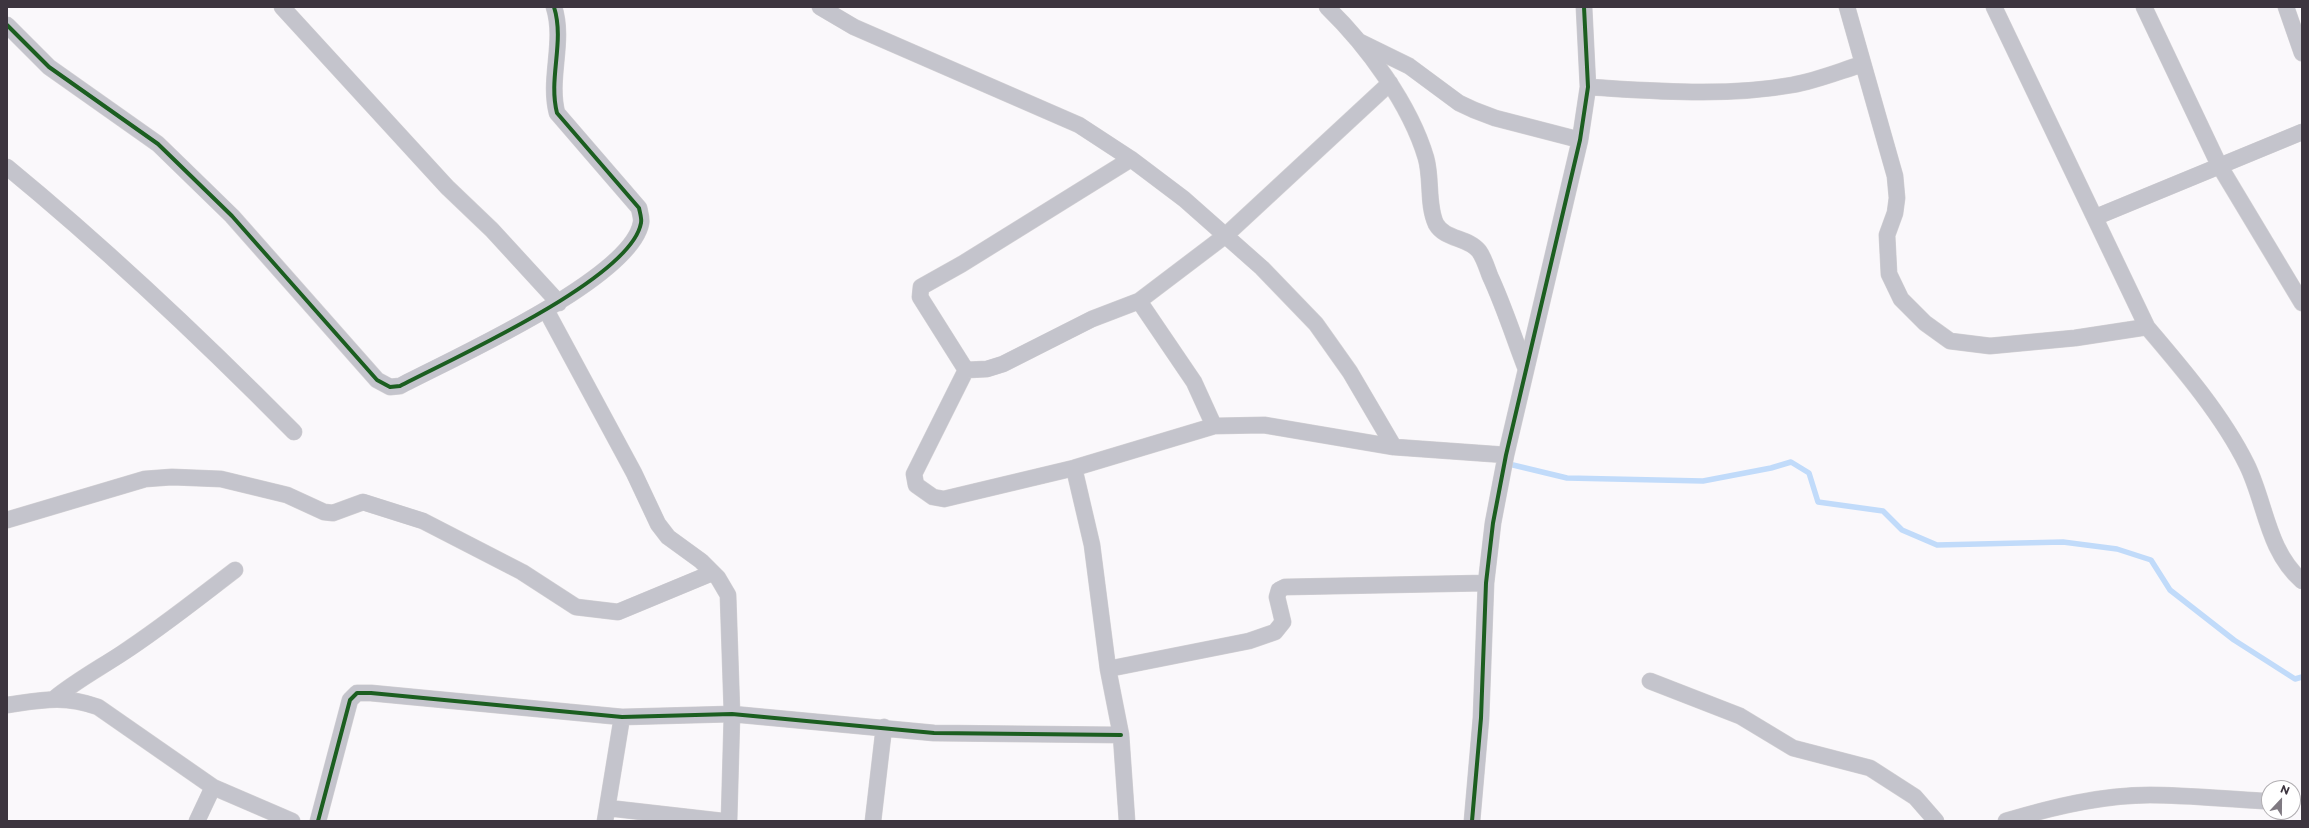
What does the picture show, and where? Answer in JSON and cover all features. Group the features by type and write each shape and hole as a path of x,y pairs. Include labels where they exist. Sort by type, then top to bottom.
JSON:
{"street":[{"path":"282,7 447,187 492,230 553,306 658,524 668,537 701,561 728,595 732,714 729,821"},
{"path":"7,25 49,67 158,144 232,216 377,380 390,387 400,386 553,306 594,279 622,256 634,239 641,223 639,208 557,113 554,95 559,45 557,17 554,7"},
{"path":"820,7 854,27 1079,125 1131,159 1184,199 1226,235 1287,293 1316,324 1350,372 1394,447"},
{"path":"1328,7 1359,42 1390,83 1417,133 1427,159 1435,222 1446,234 1464,241 1479,251 1494,285 1526,369"},
{"path":"1472,821 1481,718 1486,583 1493,523 1506,455 1580,140 1588,87 1584,7"},
{"path":"1847,7 1895,176 1897,198 1895,213 1887,235 1889,274 1901,299 1925,323 1950,341 1990,346 2076,338 2147,327"},
{"path":"1994,7 2096,217 2147,327 2182,368 2246,463 2256,485 2268,530 2278,552 2302,581"},
{"path":"2144,7 2219,165 2302,303"},
{"path":"2286,7 2302,53"},
{"path":"1359,42 1409,66 1459,103 1474,110 1495,118 1580,140"},
{"path":"1588,87 1667,91 1732,92 1793,85 1862,64"},
{"path":"966,370 987,369 1003,364 1092,319 1139,301 1226,235 1390,83"},
{"path":"2096,217 2302,132"},
{"path":"966,370 920,297 922,287 962,264 1131,159"},
{"path":"7,166 80,227 170,309 294,432"},
{"path":"1139,301 1194,382 1214,426"},
{"path":"966,370 914,474 916,485 922,491 933,497 944,499 1074,468 1214,426 1264,425 1394,447 1506,455"},
{"path":"1074,468 1092,545 1108,669 1121,735 1127,821"},
{"path":"7,520 145,479 207,477 287,495 324,512 333,513 363,502 424,521 522,572 576,607 618,612 712,573"},
{"path":"54,698 78,679 120,655 168,622 235,570"},
{"path":"1108,669 1249,641 1275,632 1283,622 1277,597 1279,590 1285,588 1486,583"},
{"path":"1650,681 1740,716 1793,748 1870,768 1915,797 1936,821"},
{"path":"318,821 350,700 357,693 371,693 622,717 732,714 884,727 934,733 1121,735"},
{"path":"7,704 54,698 78,701 98,707 213,787 292,821"},
{"path":"622,717 606,815 722,821"},
{"path":"873,821 884,727"},
{"path":"198,821 213,787"},
{"path":"2006,821 2065,805 2126,796 2150,795 2261,801"}],"waterway":[{"path":"1513,465 1567,478 1703,481 1771,468 1791,462 1809,473 1818,502 1883,511 1902,530 1937,545 2063,542 2117,549 2151,560 2170,590 2234,640 2295,679 2302,677"}],"cycle path":[{"path":"7,25 49,67 158,144 232,216 377,380 390,387 400,386 496,337 574,292 606,268 630,245 641,223 639,208 557,113 554,87 558,33 554,7"},
{"path":"1472,821 1481,718 1486,583 1493,523 1506,455 1580,140 1588,87 1584,7"},
{"path":"318,821 350,700 357,693 371,693 622,717 732,714 934,733 1121,735"}]}
